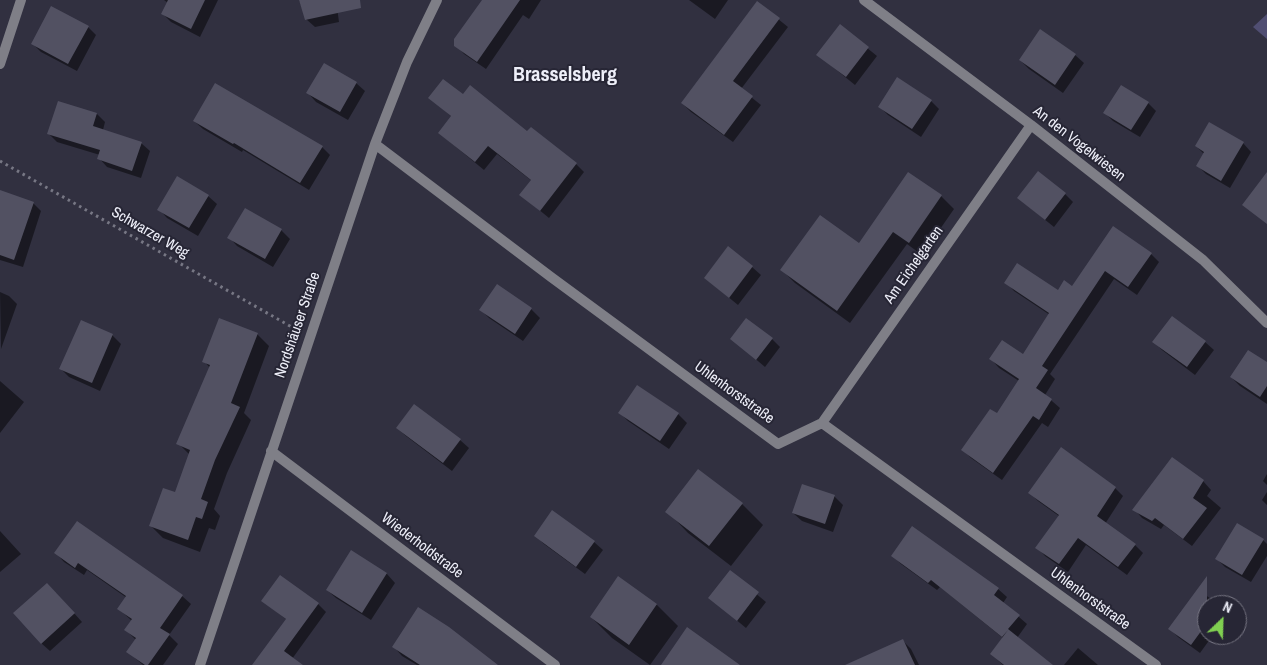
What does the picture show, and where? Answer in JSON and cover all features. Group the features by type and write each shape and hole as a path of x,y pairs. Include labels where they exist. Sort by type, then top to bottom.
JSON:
{"street":[{"path":"0,64 21,0"},
{"name":"Nordshäuser Straße","path":"200,665 375,144 407,62 437,0"},
{"name":"An den Vogelwiesen","path":"864,0 1031,125 1203,260 1267,323"},
{"name":"Am Eichelgarten","path":"822,423 1031,125"},
{"name":"Uhlenhorststraße","path":"375,144 551,277 778,444 822,423 1156,665"},
{"name":"Wiederholdstraße","path":"271,451 555,665"}],"path":[{"name":"Schwarzer Weg","path":"0,161 288,325"}],"shaded area":[{"path":"1267,14 1267,39 1253,27"}],"building":[{"path":"168,0 205,0 191,29 161,14"},
{"path":"299,0 360,0 361,8 305,20"},
{"path":"482,0 520,0 477,62 454,46 454,39"},
{"path":"757,1 780,18 733,81 753,96 724,135 681,103"},
{"path":"51,6 89,26 68,64 31,44"},
{"path":"840,24 869,47 846,77 816,55"},
{"path":"1040,29 1076,54 1055,85 1019,60"},
{"path":"324,63 357,82 340,112 306,93"},
{"path":"897,77 932,100 912,129 878,107"},
{"path":"443,79 463,94 470,85 527,131 531,127 577,163 540,211 519,195 531,180 488,146 475,162 438,133 451,116 428,98"},
{"path":"215,83 323,146 300,183 234,143 193,121"},
{"path":"1121,85 1149,102 1131,130 1103,113"},
{"path":"58,101 97,113 93,126 142,142 132,171 97,159 100,150 47,134"},
{"path":"1209,122 1244,142 1221,181 1196,166 1204,152 1195,146"},
{"path":"1038,171 1066,193 1045,220 1017,198"},
{"path":"908,172 942,195 909,243 893,232 837,311 780,270 820,215 859,243"},
{"path":"1267,172 1267,224 1242,205"},
{"path":"177,176 209,195 189,228 157,210"},
{"path":"0,190 34,202 14,260 0,255"},
{"path":"245,208 282,229 265,259 227,238"},
{"path":"1113,226 1152,253 1128,287 1105,271 1042,366 1048,370 1036,388 1052,399 1039,420 1033,416 993,473 961,450 990,409 997,413 1019,379 989,359 1002,340 1023,354 1049,313 1004,283 1017,263 1058,290 1064,280 1072,286"},
{"path":"728,246 753,266 729,298 704,278"},
{"path":"497,284 532,308 515,334 479,310"},
{"path":"1172,316 1206,341 1187,367 1152,342"},
{"path":"219,318 258,333 231,403 240,407 215,460 201,499 208,502 202,519 196,517 188,540 149,526 163,488 175,492 190,450 176,444 210,365 202,362"},
{"path":"746,318 773,338 756,360 730,339"},
{"path":"81,320 113,334 92,383 59,369"},
{"path":"1248,350 1267,362 1267,386 1260,397 1230,377"},
{"path":"637,385 679,413 660,441 618,413"},
{"path":"414,404 461,439 443,463 396,428"},
{"path":"1061,447 1116,487 1097,516 1136,544 1118,567 1078,538 1059,564 1035,548 1059,515 1028,493"},
{"path":"1172,457 1204,480 1193,498 1207,508 1183,539 1155,518 1152,521 1132,510"},
{"path":"698,469 743,503 709,546 665,512"},
{"path":"802,484 835,495 825,524 792,513"},
{"path":"552,510 595,541 576,567 534,536"},
{"path":"77,521 183,595 160,628 170,634 148,665 145,665 126,652 136,638 124,630 132,619 117,609 126,596 78,563 75,568 54,553"},
{"path":"1237,523 1264,539 1242,575 1215,559"},
{"path":"912,526 999,588 994,595 1020,615 1008,629 1053,665 1004,665 990,654 1008,630 1002,637 931,580 928,583 891,556"},
{"path":"351,550 387,573 362,613 326,590"},
{"path":"730,570 759,592 737,621 708,598"},
{"path":"280,575 319,603 284,651 303,665 252,665 286,619 261,601"},
{"path":"618,576 657,604 629,645 590,617"},
{"path":"1207,576 1207,595 1197,595 1197,637 1191,645 1168,629"},
{"path":"47,583 75,613 41,644 13,613"},
{"path":"418,607 449,627 498,665 420,665 392,647"},
{"path":"687,627 740,665 661,665"},
{"path":"903,639 915,665 845,665"}],"district":[{"name":"Brasselsberg","path":"565,76"}]}
